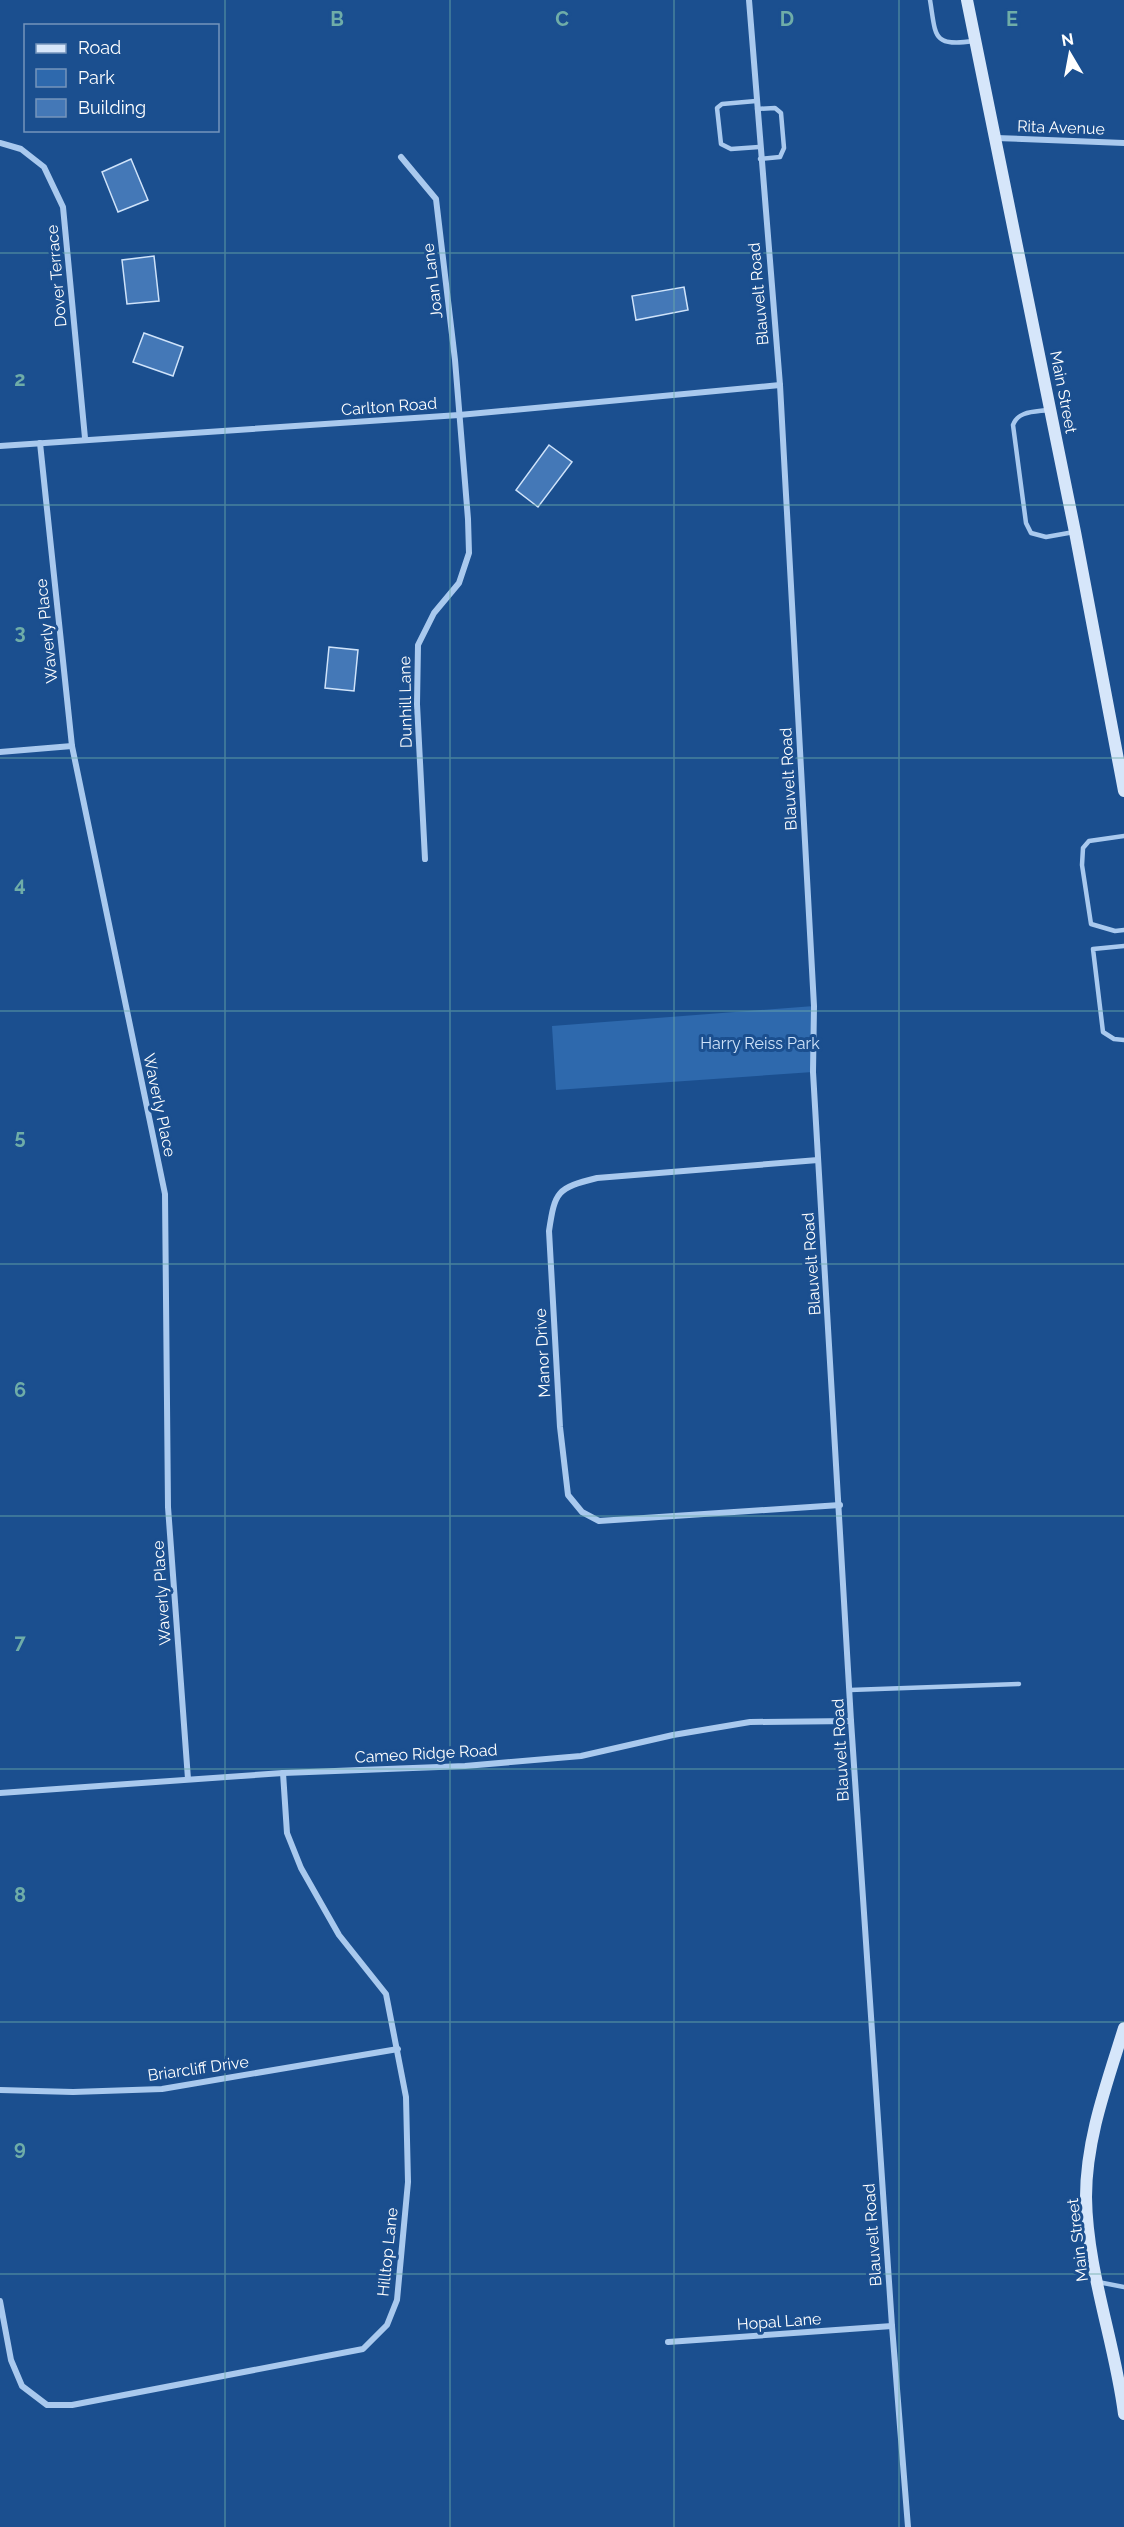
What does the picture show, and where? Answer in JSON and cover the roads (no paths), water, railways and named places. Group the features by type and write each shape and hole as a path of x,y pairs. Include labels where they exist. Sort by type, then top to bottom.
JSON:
{"main road":[{"name":"Main Street","path":"967,0 1075,532 1124,791"},
{"name":"Main Street","path":"1124,2028 1105,2088 1090,2148 1086,2198 1098,2282 1124,2408"}],"street":[{"name":"Blauvelt Road","path":"748,0 780,385 814,1006 813,1072 851,1721 908,2527"},
{"name":"Rita Avenue","path":"996,138 1124,143"},
{"name":"Dover Terrace","path":"0,143 21,149 45,167 63,207 85,438"},
{"name":"Joan Lane","path":"401,157 436,199 459,415"},
{"name":"Carlton Road","path":"0,446 85,438 459,415 780,385"},
{"name":"Dunhill Lane","path":"424,859 417,704 418,645 434,613 459,583 470,553 459,415"},
{"name":"Waverly Place","path":"40,443 72,746 165,1194 168,1507 188,1779"},
{"path":"0,752 72,746"},
{"name":"Manor Drive","path":"818,1160 597,1178 571,1184 554,1200 549,1231 559,1416 568,1495 582,1512 599,1521 840,1505"},
{"name":"Cameo Ridge Road","path":"0,1793 283,1773 465,1766 581,1756 673,1735 750,1722 851,1721"},
{"name":"Hilltop Lane","path":"0,2301 11,2360 22,2386 47,2405 72,2404 363,2349 387,2325 397,2300 408,2182 406,2097 398,2049 386,1994 339,1935 301,1868 287,1833 283,1773"},
{"name":"Briarcliff Drive","path":"0,2090 73,2092 162,2089 398,2049"},
{"name":"Hopal Lane","path":"669,2342 892,2326"}],"lane":[{"path":"930,0 939,38 953,44 975,40"},
{"path":"756,101 722,104 717,108 720,144 731,149 759,147"},
{"path":"757,109 775,108 781,113 783,148 780,157 760,159"},
{"path":"1050,410 1022,414 1015,418 1012,425 1026,523 1031,533 1046,537 1075,532"},
{"path":"1124,836 1089,841 1083,848 1083,866 1091,924 1115,931 1124,930"},
{"path":"1124,946 1093,949 1103,1032 1114,1039 1124,1040"},
{"path":"850,1690 1019,1684"},
{"path":"1098,2282 1124,2287"}],"park label":[{"name":"Harry Reiss Park","path":"760,1043"}]}
